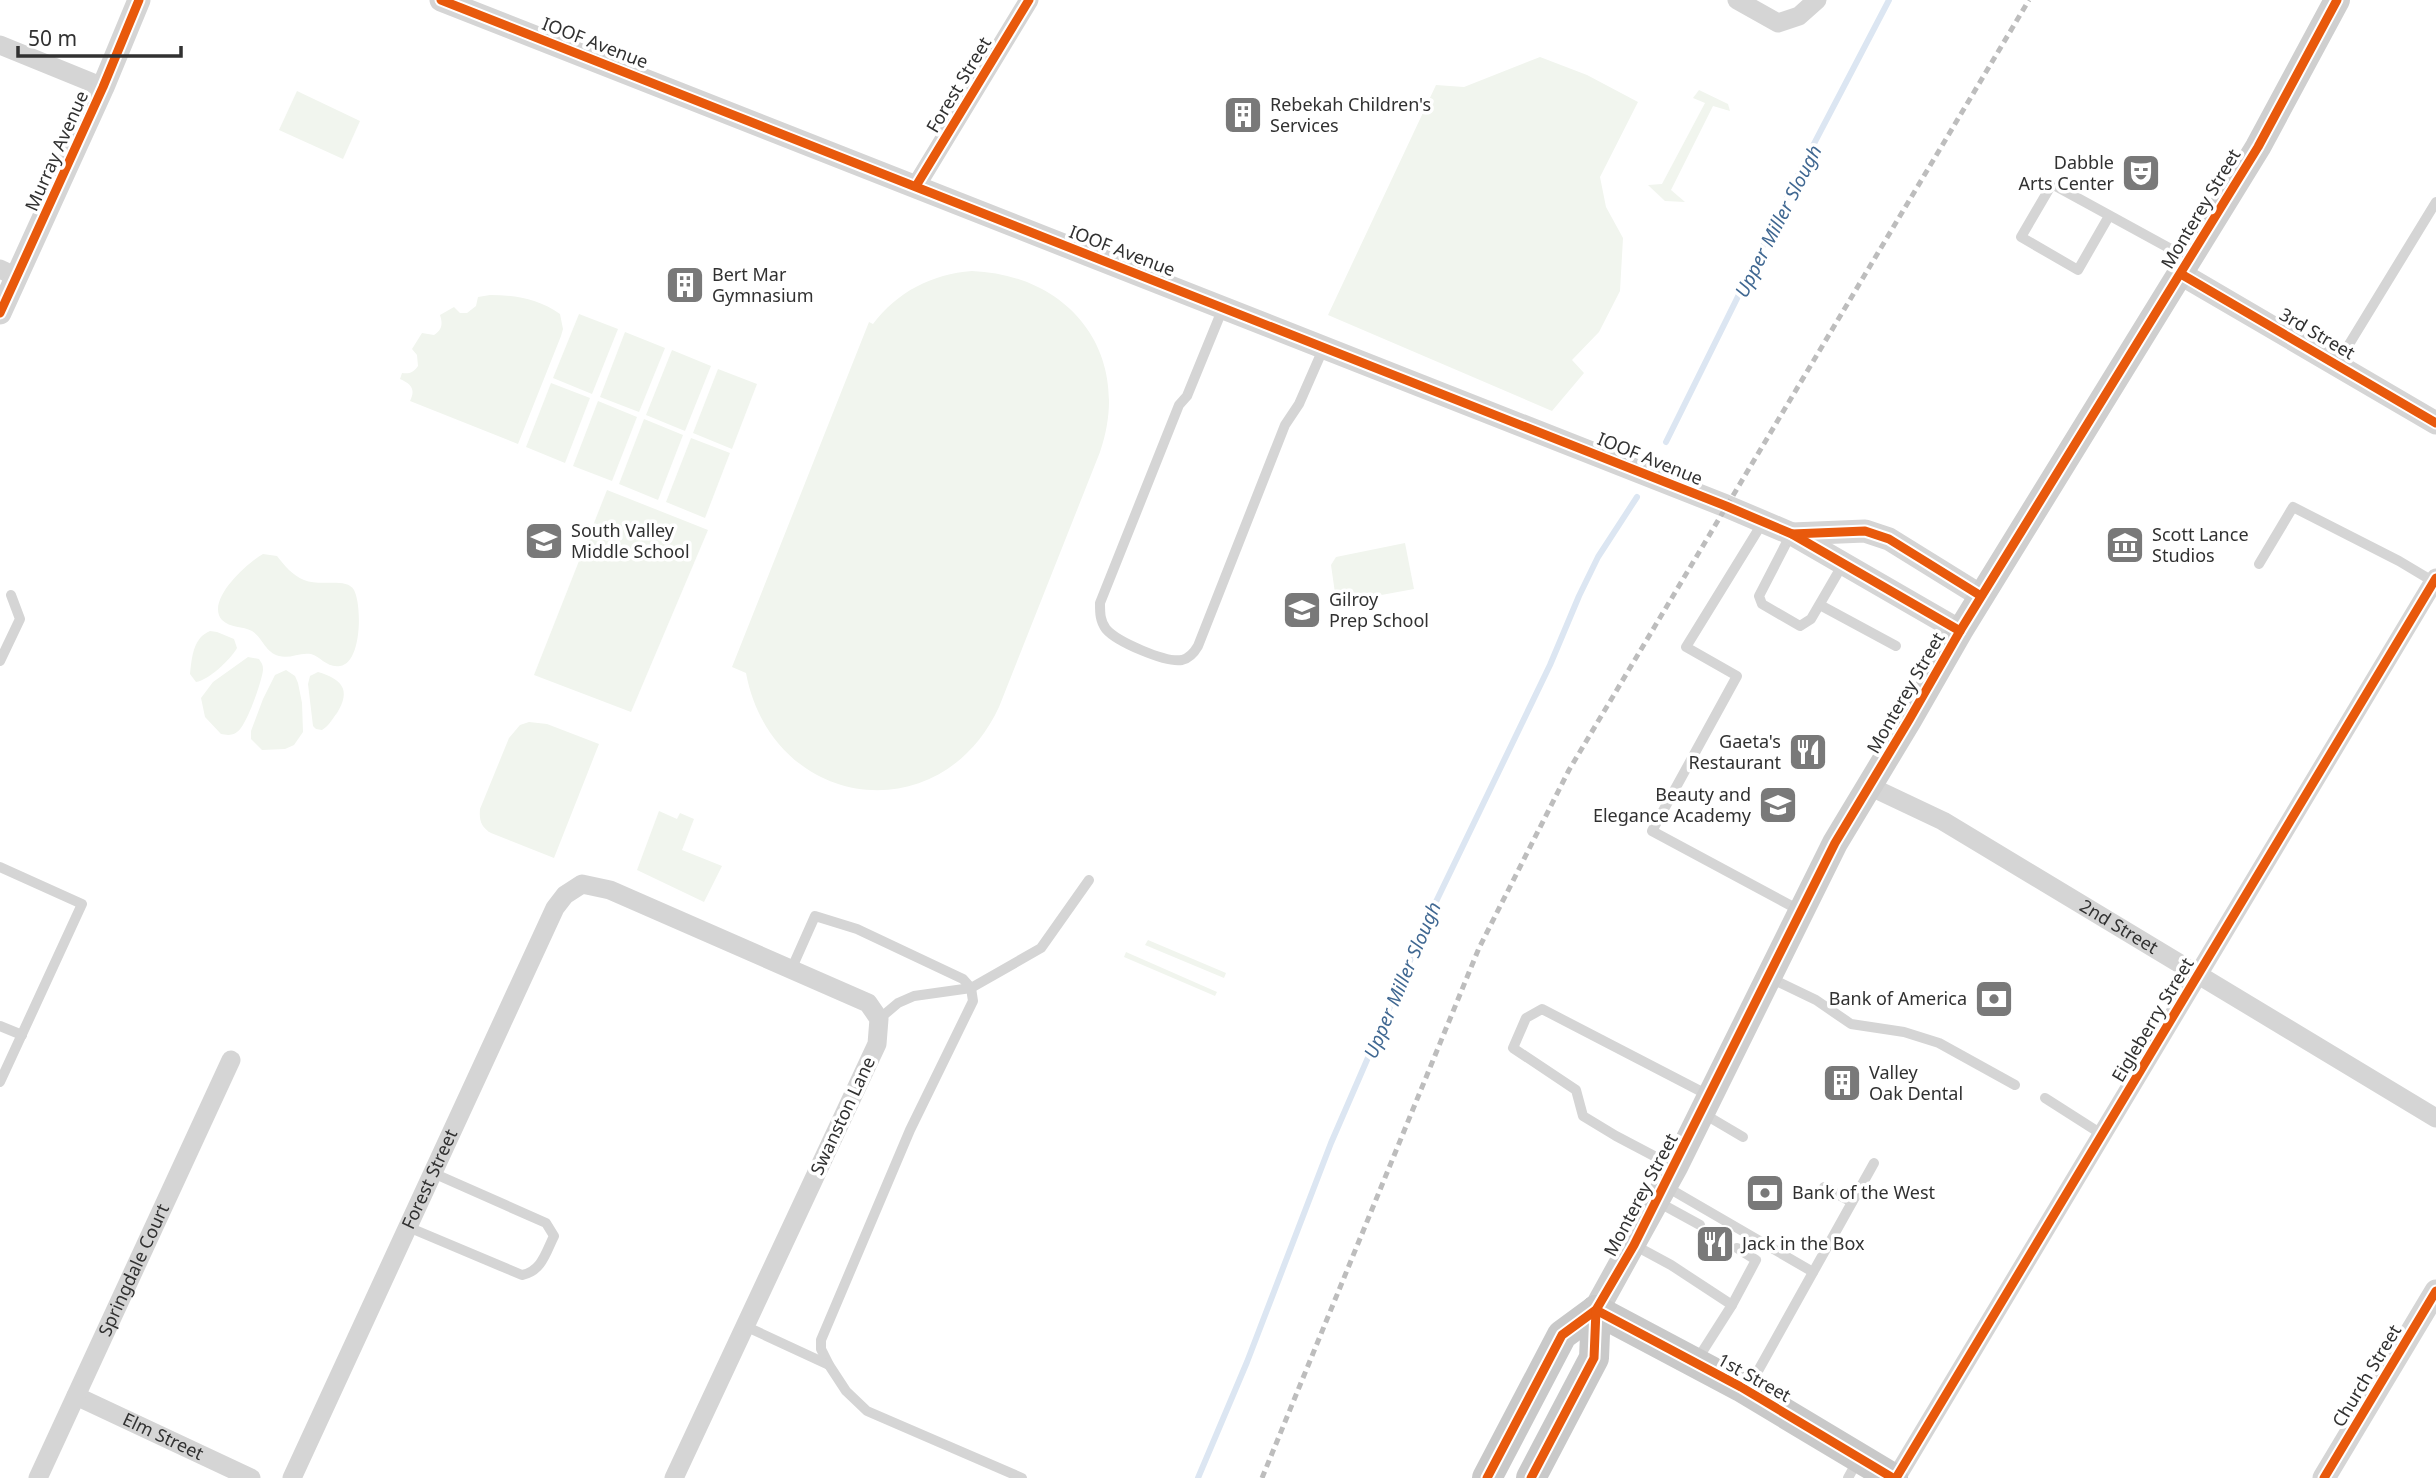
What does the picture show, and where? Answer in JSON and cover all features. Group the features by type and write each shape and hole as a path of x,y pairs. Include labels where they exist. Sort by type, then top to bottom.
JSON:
{"main road":[{"name":"Monterey Street","path":"1488,1478 1562,1335 1596,1310 1634,1245 1835,843 1960,631 2258,147 2337,0"},
{"name":"Monterey Street","path":"1531,1478 1594,1358 1596,1310"},
{"name":"1st Street","path":"1596,1310 1747,1391 1854,1468 1895,1478"}],"street":[{"name":"Murray Avenue","path":"0,313 8,273 103,87 139,0"},
{"name":"IOOF Avenue","path":"440,0 1223,307 1792,534 1960,631"},
{"name":"Forest Street","path":"916,186 1029,0"},
{"path":"1737,0 1778,23 1799,16 1817,0"},
{"path":"0,45 103,87"},
{"name":"3rd Street","path":"2185,267 2337,364 2436,423"},
{"name":"IOOF Avenue","path":"1792,534 1865,531 1889,538 1982,596"},
{"name":"Eigleberry Street","path":"1895,1478 2435,580"},
{"name":"2nd Street","path":"1869,786 1943,821 2436,1118"},
{"name":"Forest Street","path":"292,1478 555,908 565,895 582,884 610,890 791,970"},
{"path":"791,970 868,1003 879,1019"},
{"name":"Swanston Lane","path":"674,1478 877,1044 879,1019"},
{"name":"Springdale Court","path":"38,1478 230,1060"},
{"name":"Church Street","path":"2324,1478 2436,1291"},
{"name":"Elm Street","path":"76,1396 251,1478"}],"lane":[{"path":"2109,216 2078,270 2021,237 2052,184 2109,216 2185,267"},
{"path":"2337,364 2436,202"},
{"path":"1223,307 1187,396 1179,405 1101,603 1099,615 1104,628 1115,638 1166,660 1180,660 1191,656 1199,646 1285,425 1299,404 1324,347"},
{"path":"2259,564 2292,507 2435,580"},
{"path":"1763,522 1686,647 1737,676 1653,831 1802,912"},
{"path":"1792,534 1759,596 1762,604 1800,626 1811,619 1843,563"},
{"path":"0,660 20,619 11,595"},
{"path":"1820,605 1896,646"},
{"path":"0,867 82,904 0,1082"},
{"path":"879,1019 898,1003 914,996 971,988 1041,948 1088,880"},
{"path":"791,970 815,916 857,929 923,959 963,979 971,988 973,1001 910,1130 821,1340 821,1349 846,1391 867,1411 1022,1478"},
{"path":"1769,977 1816,1000 1851,1024 1905,1032 1939,1043 2015,1085"},
{"path":"1700,1225 1665,1184 1616,1136 1583,1115 1576,1090 1513,1048 1526,1018 1542,1009 1705,1104 1743,1137"},
{"path":"0,1026 22,1035"},
{"path":"2045,1098 2103,1135"},
{"path":"1747,1391 1874,1163"},
{"path":"408,1227 523,1275 539,1268 554,1236 546,1223 433,1173"},
{"path":"1665,1184 1813,1272"},
{"path":"1824,1187 1852,1202"},
{"path":"1634,1245 1671,1265 1732,1305"},
{"path":"1695,1364 1756,1260 1738,1248"},
{"path":"745,1326 829,1365"}],"shaded area":[{"path":"1540,57 1587,75 1638,102 1600,177 1606,207 1623,238 1620,291 1599,332 1572,360 1584,373 1552,411 1328,315 1436,85 1464,87"},
{"path":"1699,90 1728,104 1730,111 1713,106 1671,190 1685,202 1665,201 1648,185 1662,184 1705,103 1693,98"},
{"path":"297,91 360,121 343,159 279,130"},
{"path":"972,271 1008,276 1039,287 1065,305 1086,327 1100,354 1108,384 1108,417 1100,452 999,707 972,748 938,775 900,788 860,789 822,777 788,754 762,719 746,673 732,667 869,322 873,324 904,294 929,281"},
{"path":"478,297 518,297 544,305 560,314 563,329 518,444 410,401 413,393 411,387 400,379 402,373 411,372 418,366 417,355 412,349 422,333 434,335 439,331 442,324 440,315 454,307 460,313 467,313 476,306"},
{"path":"579,314 618,329 592,394 553,378"},
{"path":"625,332 665,348 639,412 600,397"},
{"path":"672,350 711,366 685,431 646,415"},
{"path":"718,369 757,384 732,449 693,433"},
{"path":"551,383 590,398 565,463 526,447"},
{"path":"598,401 637,417 612,481 573,466"},
{"path":"644,419 683,435 658,500 619,484"},
{"path":"691,438 730,453 705,518 666,502"},
{"path":"607,490 708,530 631,712 534,675"},
{"path":"1405,543 1414,589 1365,598 1354,604 1346,603 1335,593 1331,565 1336,557"},
{"path":"263,554 277,556 292,573 304,580 345,584 354,590 357,597 358,632 353,655 347,662 340,666 331,665 311,654 279,656 270,651 252,631 222,620 218,612 223,593 247,565"},
{"path":"210,631 234,639 237,648 219,668 196,682 190,674 194,649 200,638"},
{"path":"248,657 259,659 263,665 257,693 241,728 233,734 221,734 205,717 201,698 213,682"},
{"path":"286,670 295,676 298,683 303,732 294,745 285,749 262,750 251,739 251,731 275,675"},
{"path":"318,672 333,678 344,691 337,713 322,730 313,726 308,684 310,676"},
{"path":"529,722 547,724 599,744 554,858 491,833 480,820 480,809 509,738 520,725"},
{"path":"659,811 677,819 680,813 694,819 682,850 722,866 704,902 637,870"},
{"path":"1148,940 1226,973 1224,978 1145,945"},
{"path":"1126,952 1217,992 1215,996 1124,957"}],"waterway":[{"name":"Upper Miller Slough","path":"1666,442 1806,159 1889,0"},
{"name":"Upper Miller Slough","path":"1198,1478 1247,1362 1331,1143 1432,910 1550,665 1598,557 1637,497"}],"railway":[{"path":"1262,1478 1479,948 1569,770 2029,0"}],"cycle path":[{"path":"0,313 103,87 139,0"},
{"path":"441,0 1726,506 1792,534 1960,631"},
{"path":"916,186 1029,0"},
{"path":"1487,1478 1562,1335 1596,1310 1634,1245 1835,843 1960,631 2258,147 2337,0"},
{"path":"2181,274 2436,423"},
{"path":"1792,534 1865,531 1889,539 1981,596"},
{"path":"1896,1478 2436,578"},
{"path":"2324,1478 2436,1291"},
{"path":"1596,1310 1741,1387 1893,1478"},
{"path":"1531,1478 1594,1358 1596,1310"}],"place":[{"name":"Rebekah Children's Services","path":"1243,115"},
{"name":"Dabble Arts Center","path":"2141,173"},
{"name":"Bert Mar Gymnasium","path":"685,285"},
{"name":"South Valley Middle School","path":"544,541"},
{"name":"Scott Lance Studios","path":"2125,545"},
{"name":"Gilroy Prep School","path":"1302,610"},
{"name":"Gaeta's Restaurant","path":"1808,752"},
{"name":"Beauty and Elegance Academy","path":"1778,805"},
{"name":"Bank of America","path":"1994,999"},
{"name":"Valley Oak Dental","path":"1842,1083"},
{"name":"Bank of the West","path":"1765,1193"},
{"name":"Jack in the Box","path":"1715,1244"}]}
